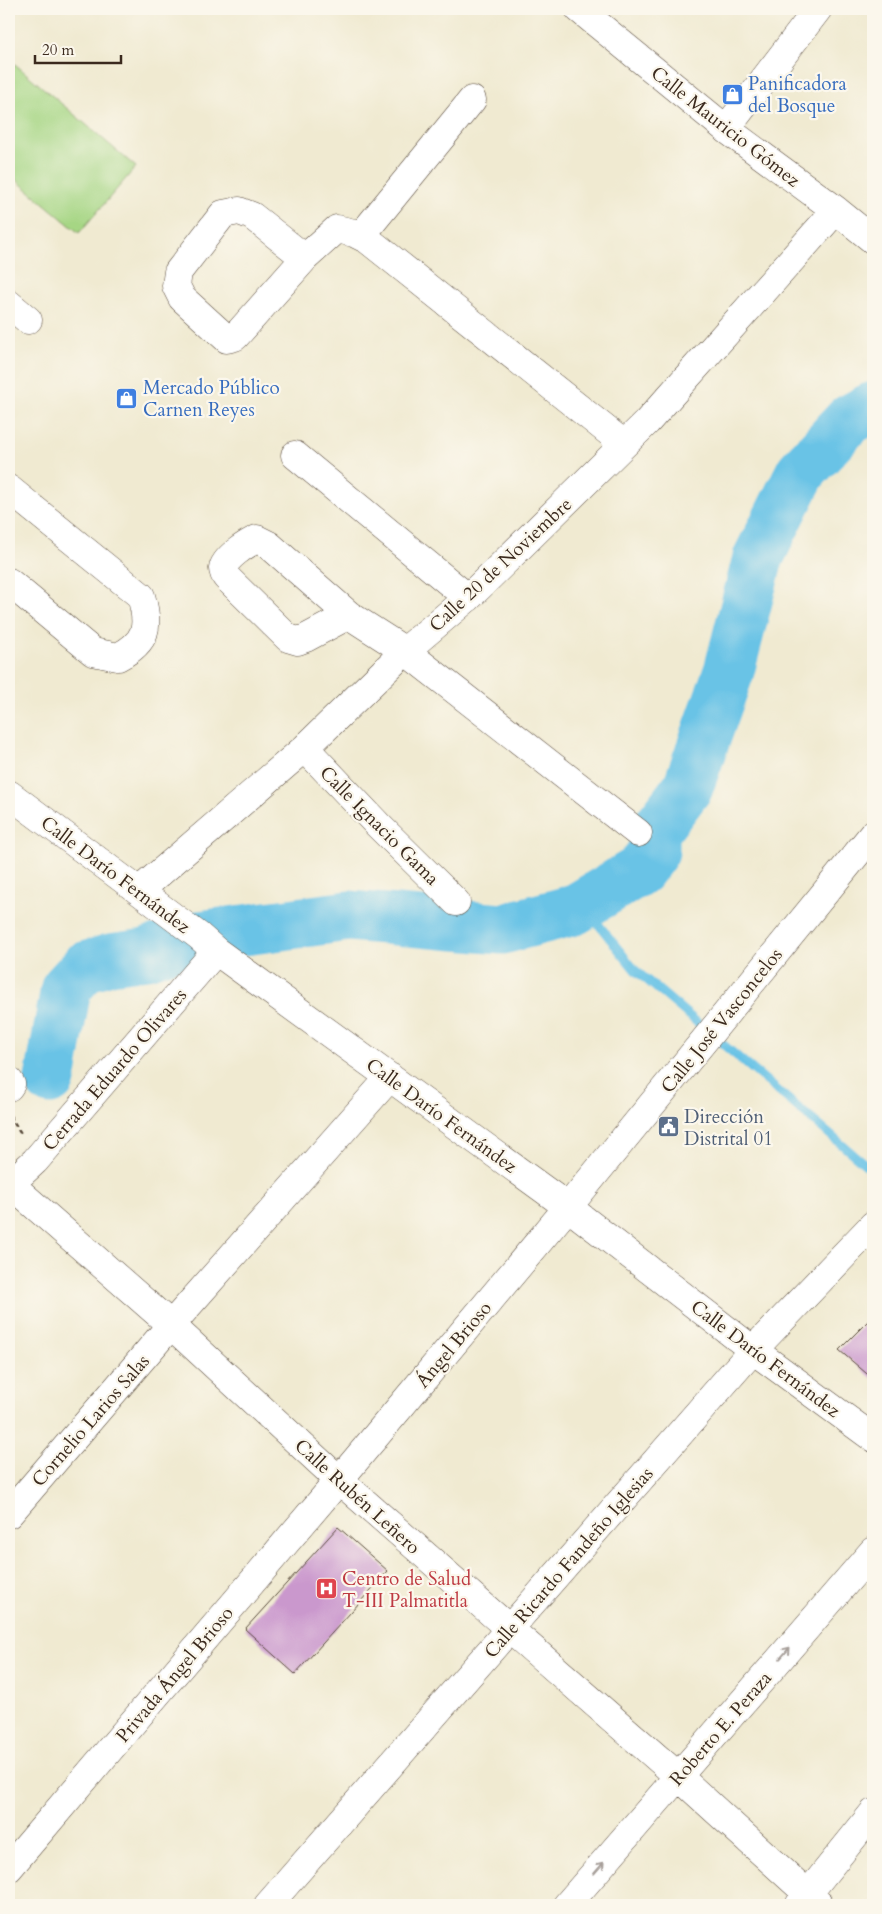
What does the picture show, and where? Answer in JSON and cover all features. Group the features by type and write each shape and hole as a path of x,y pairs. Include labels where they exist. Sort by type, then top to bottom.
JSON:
{"street":[{"name":"Calle Mauricio Gómez","path":"579,9 726,129 836,210 873,240"},
{"path":"726,129 818,9"},
{"path":"361,236 472,100"},
{"name":"Calle 20 de Noviembre","path":"149,899 405,651 468,598 647,422 836,210"},
{"path":"305,258 252,216 239,211 223,214 178,272 176,286 182,298 227,339 235,337 305,258 337,228 361,236 624,444"},
{"path":"295,455 468,598"},
{"path":"9,489 141,596 146,613 142,638 134,649 118,657 94,652 9,582"},
{"path":"349,615 405,651 638,833"},
{"name":"Calle Ignacio Gama","path":"305,748 377,824 456,902"},
{"name":"Calle Darío Fernández","path":"9,794 216,951 568,1207 753,1350 873,1438"},
{"name":"Calle José Vasconcelos","path":"568,1207 873,834"},
{"name":"Cerrada Eduardo Olivares","path":"10,1184 35,1161 216,951"},
{"name":"Cornelio Larios Salas","path":"9,1514 171,1325 390,1077"},
{"name":"Calle Rubén Leñero","path":"10,1184 171,1325 339,1480 678,1776 809,1902"},
{"name":"Ángel Brioso","path":"339,1480 568,1207"},
{"name":"Calle Ricardo Fandeño Iglesias","path":"268,1905 753,1350 873,1225"},
{"name":"Privada Ángel Brioso","path":"9,1868 339,1480"},
{"name":"Roberto E. Peraza","path":"567,1905 873,1551"},
{"path":"809,1902 873,1813"}],"green space":[{"path":"9,59 136,167 79,233 9,174"}],"building":[{"path":"873,1316 873,1379 839,1350"},
{"name":"Centro de Salud T-III Palmatitla","path":"338,1527 388,1571 295,1674 245,1629"}],"waterway":[{"path":"50,1079 66,988 85,967 110,959 146,954 199,936 349,916 502,929 574,910 640,870 654,851 654,832 688,787 729,671 758,558 801,472 849,420 873,407"},
{"path":"583,905 635,970 873,1171"}],"place":[{"name":"Panificadora del Bosque","path":"732,94"},
{"name":"Mercado Público Carnen Reyes","path":"127,398"},
{"name":"Dirección Distrital 01","path":"668,1127"},
{"name":"Centro de Salud T-III Palmatitla","path":"326,1589"}]}
